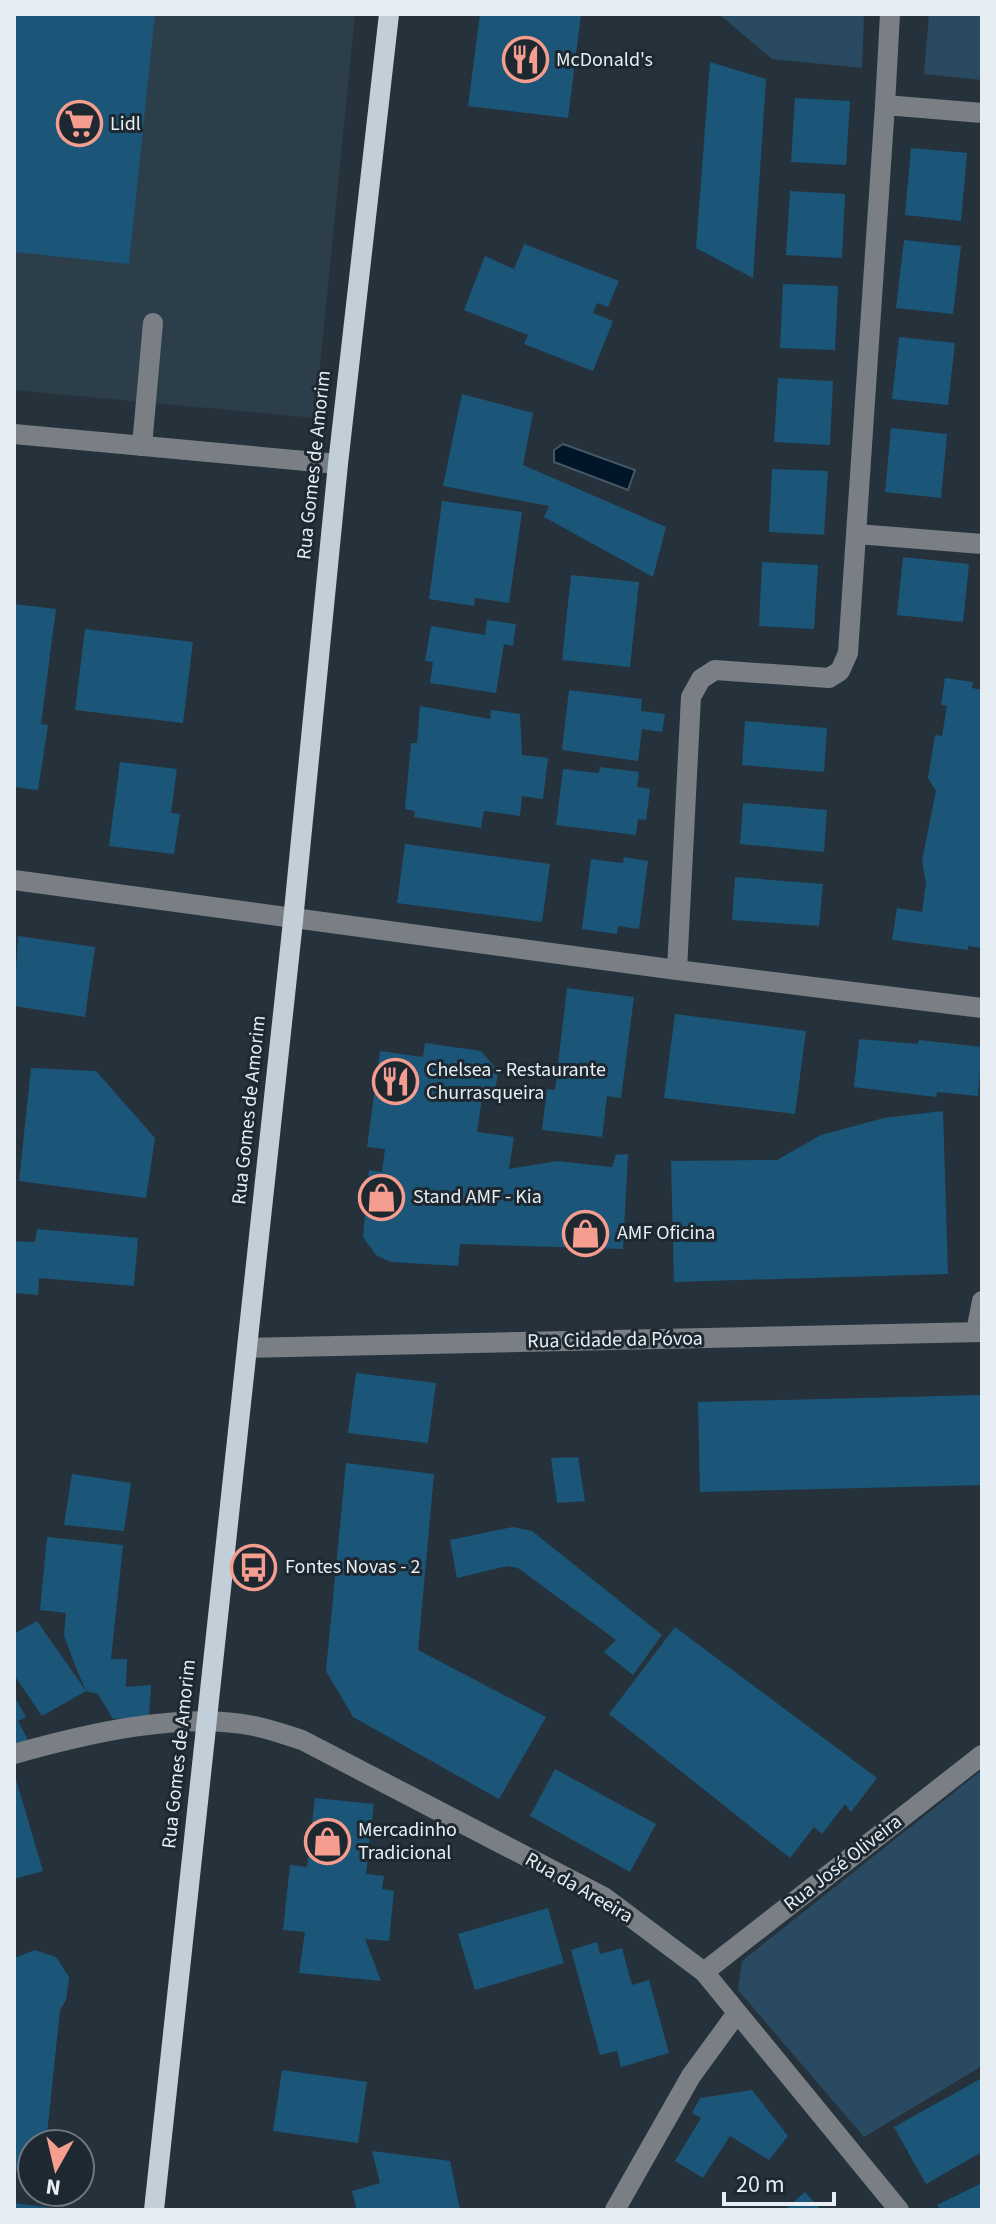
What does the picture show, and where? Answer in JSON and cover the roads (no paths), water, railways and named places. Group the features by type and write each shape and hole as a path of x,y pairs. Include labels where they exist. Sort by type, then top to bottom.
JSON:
{"main road":[{"name":"Rua Gomes de Amorim","path":"154,2210 293,921 338,464 389,14"}],"street":[{"path":"677,970 691,697 701,679 715,670 829,678 840,671 848,653 890,14"},
{"path":"885,105 982,113"},
{"path":"142,446 153,323"},
{"path":"14,434 338,464"},
{"path":"857,534 982,544"},
{"path":"14,880 293,921 982,1008"},
{"path":"979,1332 982,1301"},
{"name":"Rua Cidade da Póvoa","path":"248,1348 979,1332"},
{"name":"Rua da Areeira","path":"14,1754 93,1732 207,1722 254,1725 302,1740 604,1897 704,1972 899,2210"},
{"name":"Rua José Oliveira","path":"704,1972 982,1755"},
{"path":"615,2210 691,2076 737,2013"}],"place":[{"name":"McDonald's","path":"525,60"},
{"name":"Lidl","path":"79,124"},
{"name":"Chelsea - Restaurante Churrasqueira","path":"395,1081"},
{"name":"Stand AMF - Kia","path":"382,1197"},
{"name":"AMF Oficina","path":"586,1233"},
{"name":"Fontes Novas - 2","path":"254,1567"},
{"name":"Mercadinho Tradicional","path":"327,1841"}]}
